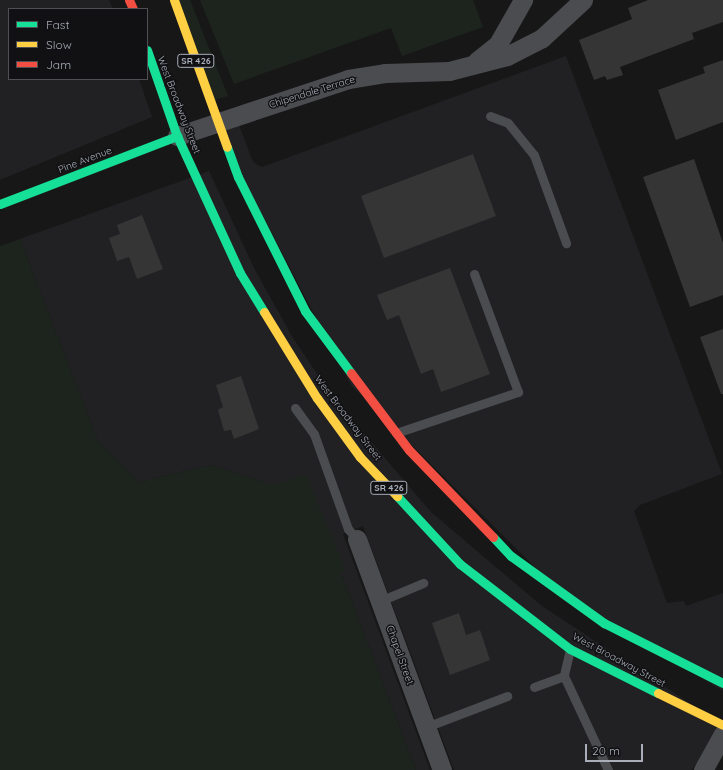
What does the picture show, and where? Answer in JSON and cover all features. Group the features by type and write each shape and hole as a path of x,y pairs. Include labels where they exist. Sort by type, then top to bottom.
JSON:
{"main road":[{"name":"SR 426","path":"174,0 238,177 305,311 396,433 511,556 604,623 723,683"},
{"name":"West Broadway Street","path":"148,53 177,136 240,274 317,398 360,457 460,564 570,649 723,725"},
{"name":"Pine Avenue","path":"0,204 177,136"}],"street":[{"name":"Chipendale Terrace","path":"475,64 498,44 509,21 523,0"},
{"name":"Chipendale Terrace","path":"177,136 348,79 385,73 449,71 531,46 573,2"},
{"path":"509,21 531,46"},
{"name":"Chapel Street","path":"357,539 442,770"},
{"path":"702,770 723,734"}],"lane":[{"path":"490,116 508,123 534,155 566,243"},
{"path":"396,433 518,392 474,274"},
{"path":"295,408 314,434 348,529 357,539"},
{"path":"380,600 423,583"},
{"path":"570,649 564,676 588,735 608,770"},
{"path":"534,687 564,676"},
{"path":"426,727 507,696"}],"shaded area":[{"path":"0,0 109,0 113,8 8,8 8,80 139,80 152,117 0,180"},
{"path":"170,0 190,0 228,96 208,102"},
{"path":"200,0 473,0 483,27 402,56 391,28 234,84"},
{"path":"566,56 722,474 640,505 634,511 667,603 684,601 686,606 723,593 723,691 558,590 351,385 219,132 239,125 253,162 262,167"},
{"path":"209,171 255,270 293,338 332,396 431,512 542,606 723,725 692,770 454,770 363,526 343,534 430,770 416,770 341,573 345,571 274,485 211,465 139,482 98,441 20,239"},
{"path":"20,239 98,441 139,482 211,465 274,485 306,474 346,571 341,573 416,770 0,770 0,246"}],"building":[{"path":"648,0 723,0 723,22 692,33 694,39 620,67 623,75 607,80 605,76 594,80 579,40 632,19 628,8"},
{"path":"723,60 723,122 676,140 658,90 705,73 703,67"},
{"path":"473,154 496,216 384,258 361,196"},
{"path":"694,159 723,243 723,295 690,307 643,177"},
{"path":"142,215 163,269 137,279 129,257 117,261 109,238 120,234 117,225"},
{"path":"450,268 490,374 441,392 433,369 421,374 399,315 387,320 377,295"},
{"path":"723,329 723,394 721,394 700,337"},
{"path":"241,376 259,429 234,439 231,430 224,431 218,410 223,407 216,385"},
{"path":"459,613 466,635 480,630 490,660 450,675 432,623"}],"traffic: fast":[{"path":"148,53 177,136 240,273 264,312"},
{"path":"0,204 177,136"},
{"path":"227,147 238,177 305,311 351,373"},
{"path":"397,496 460,564 570,649 658,693"},
{"path":"493,537 511,556 604,623 723,683"}],"traffic: slow":[{"path":"174,0 227,147"},
{"path":"264,312 317,398 360,457 397,496"},
{"path":"658,693 723,725"}],"traffic: jam":[{"path":"129,0 133,8"},
{"path":"351,373 409,450 493,537"}]}
